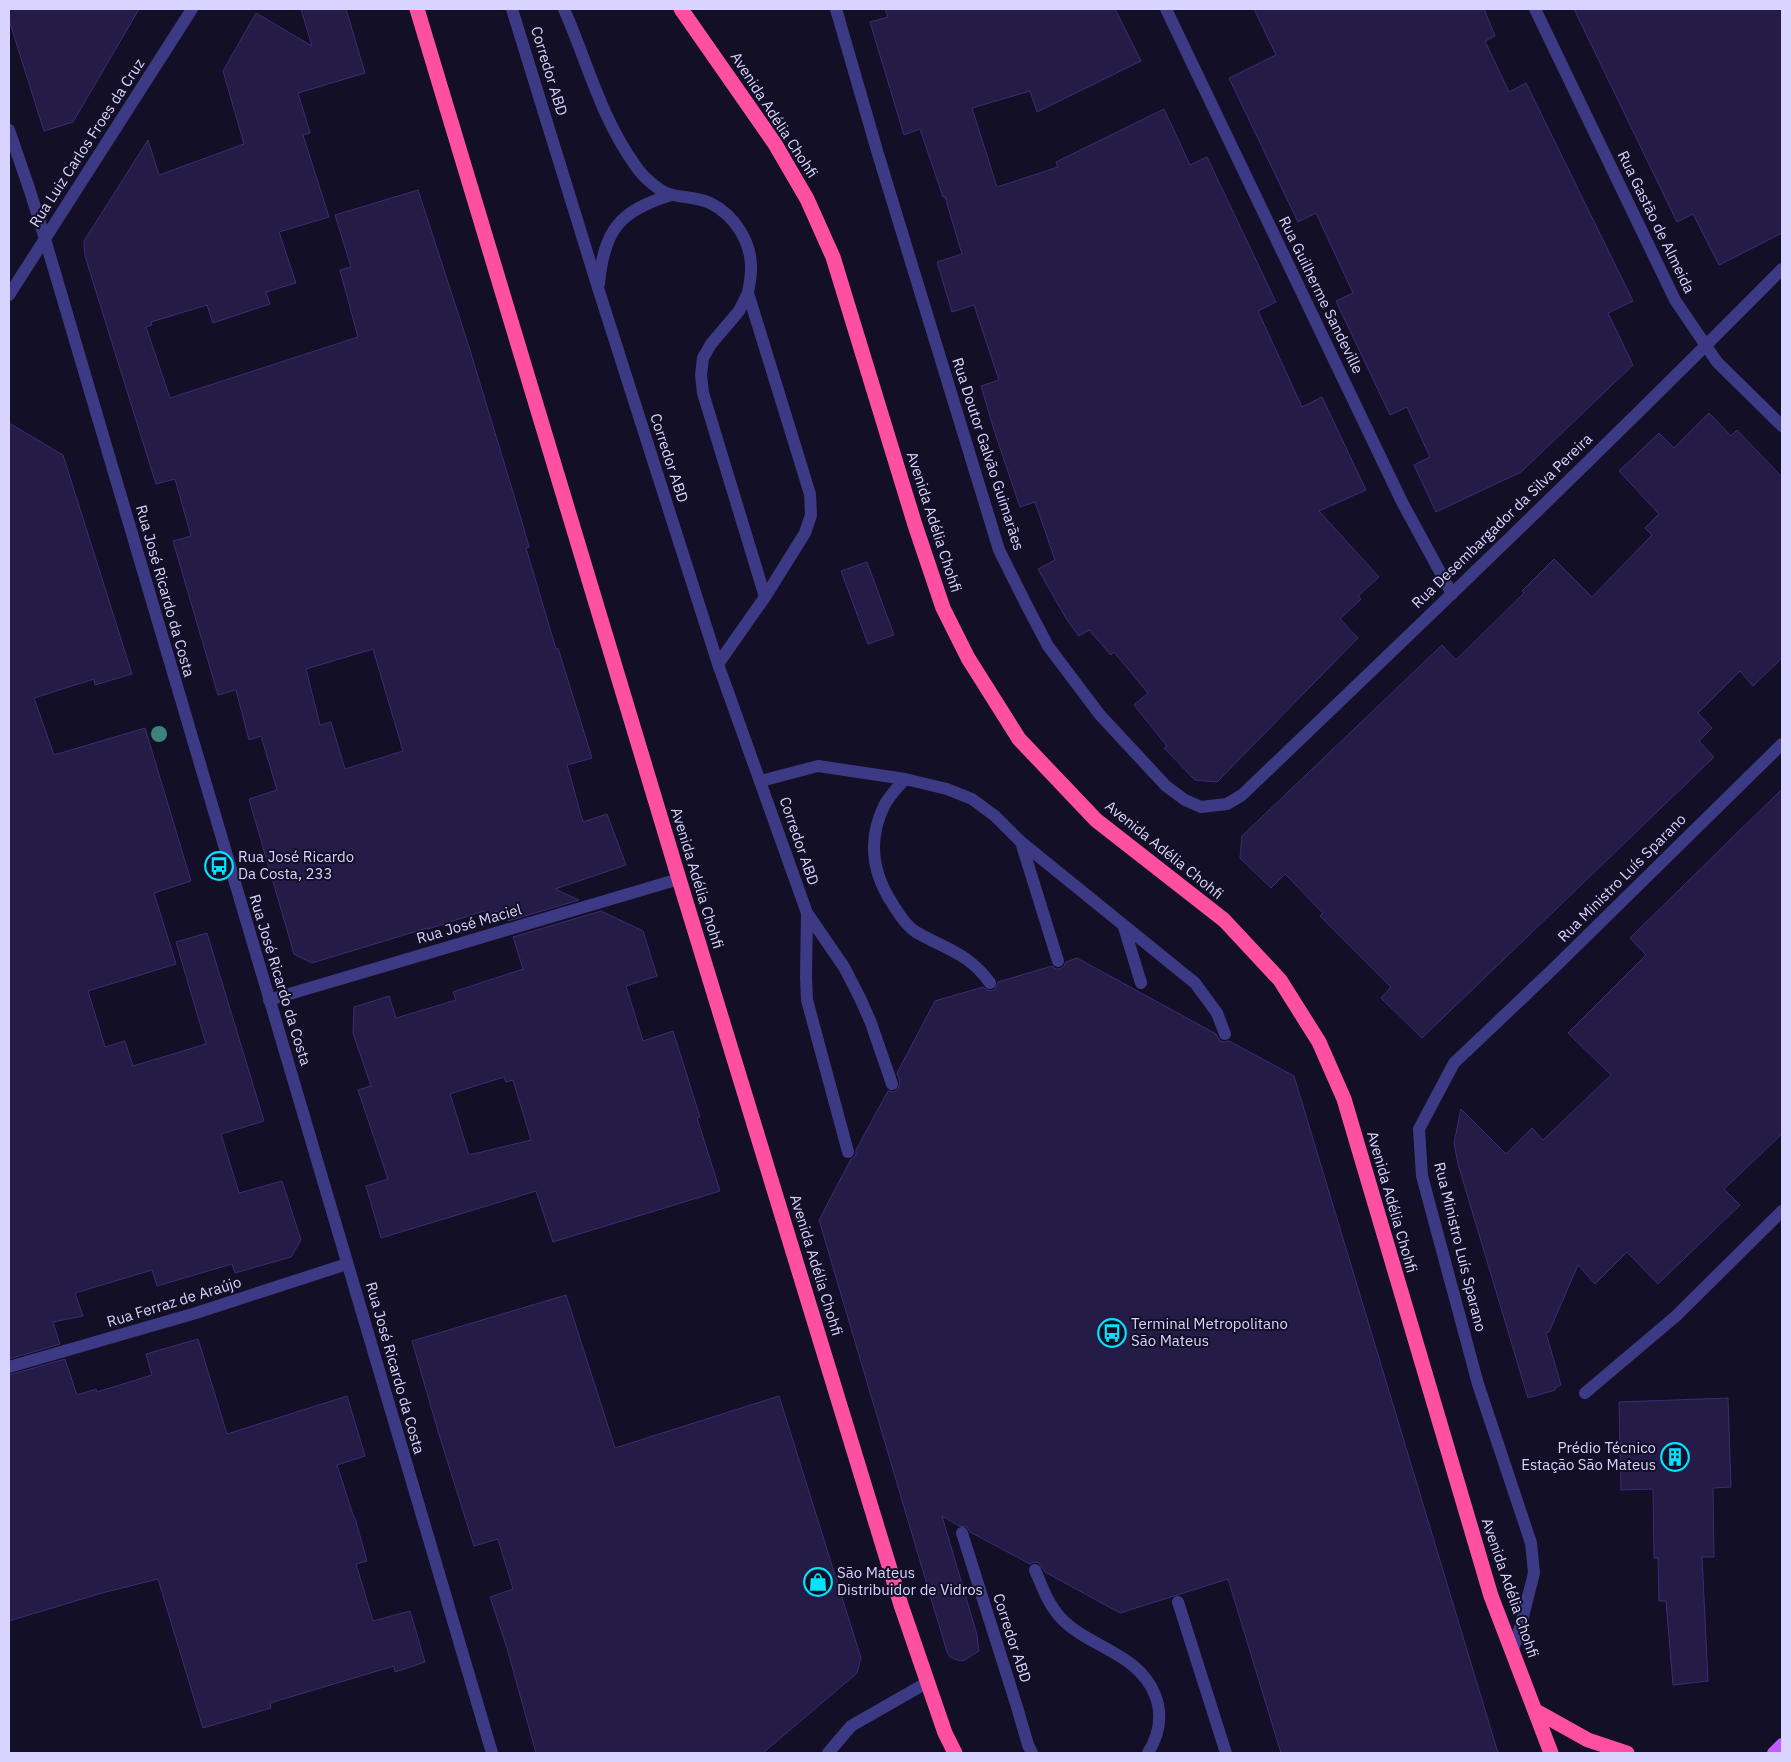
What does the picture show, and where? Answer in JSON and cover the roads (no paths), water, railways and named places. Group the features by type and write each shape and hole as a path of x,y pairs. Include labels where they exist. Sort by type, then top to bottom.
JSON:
{"highway":[{"name":"Avenida Adélia Chohfi","path":"417,9 679,879 901,1605 945,1733 955,1753"},
{"name":"Avenida Adélia Chohfi","path":"681,9 775,144 807,199 833,257 915,525 940,599 968,658 1019,739 1096,820 1224,920 1280,980 1319,1042 1344,1099 1491,1596 1551,1753"},
{"path":"1536,1711 1588,1740 1627,1753"}],"main road":[{"path":"1773,1753 1782,1744"}],"street":[{"name":"Rua Luiz Carlos Froes da Cruz","path":"9,295 192,9"},
{"name":"Corredor ABD","path":"512,9 599,291 718,664 807,913 844,967 860,998 871,1023 892,1084"},
{"path":"564,9 605,114 620,143 648,181 670,195"},
{"name":"Rua Doutor Galvão Guimarães","path":"836,9 878,154 999,550 1026,604 1048,646 1100,715 1166,786 1185,800 1201,807 1226,804 1242,795"},
{"name":"Rua Guilherme Sandeville","path":"1166,9 1402,502 1452,594"},
{"name":"Rua Gastão de Almeida","path":"1534,9 1675,300 1717,362 1782,426"},
{"name":"Rua José Ricardo da Costa","path":"9,130 45,239 492,1753"},
{"path":"599,291 602,262 610,236 631,211 647,202 670,195 691,196 710,203 727,214 740,229 749,250 752,271 748,293 739,311 703,358 701,375 702,393 765,597"},
{"name":"Rua Desembargador da Silva Pereira","path":"1242,795 1452,594 1706,346 1782,269"},
{"path":"718,664 765,597 806,533 811,515 810,494 748,293"},
{"name":"Rua Ministro Luís Sparano","path":"1512,1653 1534,1574 1531,1543 1478,1384 1422,1176 1419,1129 1454,1063 1552,970 1782,744"},
{"path":"761,781 818,766 905,779 946,789 972,799 995,816 1021,842 1124,927 1195,983 1217,1013 1225,1034"},
{"path":"905,779 884,804 877,823 873,843 877,872 885,893 898,914 914,931 948,947 967,959 980,969 990,983"},
{"path":"1021,842 1058,961"},
{"name":"Rua José Maciel","path":"269,1000 679,879"},
{"name":"Corredor ABD","path":"807,913 807,1000 848,1152"},
{"path":"1124,927 1141,983"},
{"path":"1585,1393 1676,1316 1782,1211"},
{"name":"Rua Ferraz de Araújo","path":"9,1367 196,1313 347,1264"},
{"name":"Corredor ABD","path":"962,1533 1032,1753"},
{"path":"1036,1570 1048,1599 1060,1616 1075,1630 1119,1654 1139,1670 1150,1683 1158,1704 1160,1719 1156,1736 1148,1753"},
{"path":"1178,1602 1226,1753"},
{"path":"828,1753 851,1726 928,1682"}],"place":[{"name":"Rua José Ricardo Da Costa, 233","path":"219,866"},
{"name":"Terminal Metropolitano São Mateus","path":"1112,1333"},
{"name":"Prédio Técnico Estação São Mateus","path":"1675,1457"},
{"name":"São Mateus Distribuidor de Vidros","path":"818,1582"}]}
